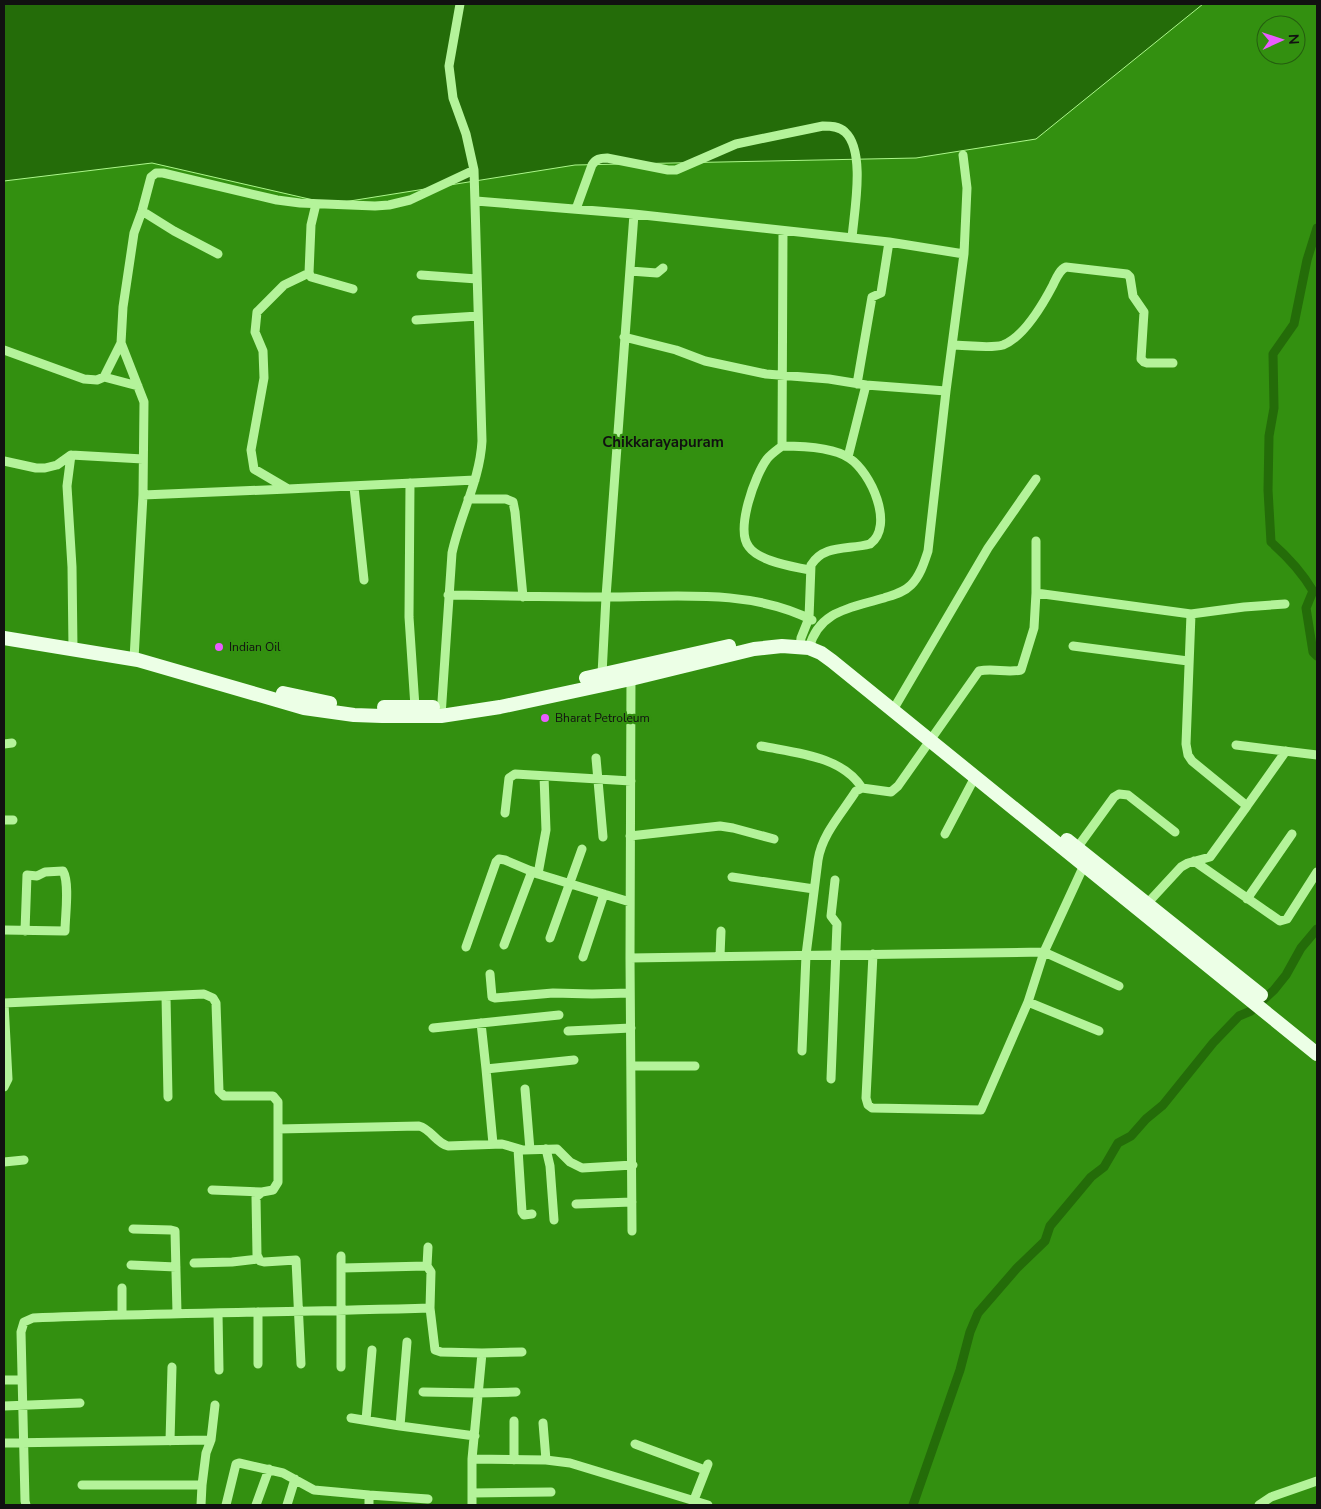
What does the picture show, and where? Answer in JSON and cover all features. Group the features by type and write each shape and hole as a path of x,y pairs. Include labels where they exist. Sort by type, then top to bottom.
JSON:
{"main road":[{"path":"4,629 73,644 135,654 162,656 295,696 355,706 415,707 441,711 500,707 753,640 782,637 805,643 825,645 837,653 896,707 933,737 1077,848 1086,862"},
{"path":"4,638 73,644"},
{"path":"135,654 304,708 354,715 409,717 602,674 631,673"},
{"path":"933,737 975,777 1144,907 1281,1017 1317,1042"},
{"path":"1281,1017 1317,1054"}],"street":[{"path":"441,711 452,553 481,459 482,442 474,170 466,134 453,98 449,66 460,4"},
{"path":"576,209 592,165 601,158 676,170 736,144 823,126 834,126 844,131 850,139 856,154 858,171 852,238"},
{"path":"805,643 820,624 841,611 900,593 911,585 922,570 928,551 964,254 967,188 963,155"},
{"path":"104,378 121,343 123,307 134,233 151,177 156,173 190,179 277,200 316,204 375,206 403,202 474,170"},
{"path":"476,201 634,214 783,230 889,242 964,254"},
{"path":"316,204 311,225 308,273 311,277 318,280 353,289"},
{"path":"142,211 174,232 218,254"},
{"path":"602,674 634,214"},
{"path":"782,446 783,230"},
{"path":"848,457 861,385 872,297 881,293 889,242"},
{"path":"952,345 994,346 1008,342 1026,327 1042,306 1060,271 1066,267 1126,274 1130,277 1133,296 1144,312 1142,359 1148,363 1173,363"},
{"path":"630,271 657,273 663,268"},
{"path":"288,489 254,469 251,450 264,378 263,351 255,332 257,312 284,285 308,273"},
{"path":"420,275 477,278"},
{"path":"416,320 478,316"},
{"path":"624,337 676,350 713,363 766,374 861,385 946,391"},
{"path":"121,343 144,402 143,495 135,654"},
{"path":"4,350 84,379 96,380 104,378 138,386"},
{"path":"805,643 809,618 810,570 816,558 829,550 870,544 875,540 880,519 879,504 874,488 866,473 848,457 811,447 782,446 768,458 758,476 751,495 744,526 744,535 750,549 757,554 788,565 810,570"},
{"path":"4,461 36,468 45,468 57,465 71,455 143,459"},
{"path":"71,455 67,486 72,567 73,644"},
{"path":"896,707 988,548 1036,479"},
{"path":"143,495 354,487 475,480"},
{"path":"410,483 410,617 415,707"},
{"path":"354,487 364,580"},
{"path":"468,500 506,499 513,502 523,597"},
{"path":"802,1051 806,955 820,850 824,839 856,791 862,788 891,792 898,786 979,671 987,669 1014,672 1021,670 1034,628 1036,541"},
{"path":"1036,593 1191,614 1285,604"},
{"path":"448,595 725,597 767,604 809,618 820,624"},
{"path":"1191,614 1186,744 1188,756 1247,806"},
{"path":"1073,646 1188,661"},
{"path":"631,673 630,993 632,1231"},
{"path":"1236,745 1317,756"},
{"path":"761,746 816,758 835,765 849,772 862,788"},
{"path":"1144,907 1181,867 1210,857 1286,751"},
{"path":"596,758 603,837"},
{"path":"505,813 509,778 515,774 631,782"},
{"path":"504,945 535,873 546,830 544,776"},
{"path":"945,834 975,777"},
{"path":"1077,848 1114,797 1119,794 1128,795 1175,832"},
{"path":"630,836 720,826 774,839"},
{"path":"1247,899 1292,834"},
{"path":"550,938 582,849"},
{"path":"466,947 496,862 499,859 535,873 630,902"},
{"path":"1194,861 1276,920 1284,921 1317,872"},
{"path":"873,954 866,1098 868,1105 872,1108 981,1110 1028,1002 1044,952 1086,862"},
{"path":"4,930 25,931 65,931 66,875 63,871 45,872 37,876 27,875 25,931"},
{"path":"732,877 814,889"},
{"path":"831,1079 837,924 831,916 835,880"},
{"path":"583,957 604,894"},
{"path":"720,956 721,930"},
{"path":"630,958 1044,952 1119,986"},
{"path":"490,974 492,997 494,998 553,993 630,993"},
{"path":"4,1087 8,1079 4,1003 204,994 213,998 216,1002 219,1091 224,1096 273,1096 278,1102 278,1182 273,1190 262,1192 212,1190"},
{"path":"166,996 168,1097"},
{"path":"1028,1002 1099,1031"},
{"path":"433,1028 559,1015"},
{"path":"481,1023 493,1144"},
{"path":"568,1031 631,1028"},
{"path":"486,1069 574,1060"},
{"path":"631,1066 695,1066"},
{"path":"525,1089 530,1150"},
{"path":"278,1128 419,1126 426,1129 441,1144 448,1146 502,1144 518,1149 556,1149 570,1162 582,1168 632,1165"},
{"path":"518,1149 522,1212 524,1215 532,1214"},
{"path":"546,1149 550,1166 554,1220"},
{"path":"4,1162 24,1160"},
{"path":"258,1259 255,1201 258,1194 262,1192"},
{"path":"576,1204 632,1202"},
{"path":"133,1229 174,1230 176,1234 177,1313"},
{"path":"428,1247 427,1266 431,1272 430,1308 435,1350 441,1352 482,1353 522,1352"},
{"path":"341,1256 341,1367"},
{"path":"194,1263 258,1259 264,1262 296,1260 301,1364"},
{"path":"131,1265 176,1266"},
{"path":"342,1268 427,1266"},
{"path":"122,1288 122,1315"},
{"path":"26,1505 21,1332 24,1322 33,1318 177,1313 430,1308"},
{"path":"258,1312 258,1364"},
{"path":"218,1313 219,1370"},
{"path":"400,1426 407,1342"},
{"path":"366,1420 372,1350"},
{"path":"472,1505 472,1459 482,1353"},
{"path":"170,1441 172,1367"},
{"path":"4,1380 22,1380"},
{"path":"423,1392 516,1392"},
{"path":"4,1406 80,1403"},
{"path":"201,1505 206,1453 211,1440 215,1405"},
{"path":"351,1418 475,1436"},
{"path":"514,1421 514,1460"},
{"path":"543,1423 546,1460"},
{"path":"4,1443 211,1440"},
{"path":"635,1444 707,1467 692,1503"},
{"path":"472,1459 546,1460 570,1463 692,1503 708,1505"},
{"path":"226,1505 236,1464 240,1463 283,1473 314,1490 428,1498"},
{"path":"256,1505 269,1469"},
{"path":"287,1505 295,1479"},
{"path":"1259,1505 1271,1497 1317,1481"},
{"path":"82,1485 202,1485"},
{"path":"472,1493 550,1492"},
{"path":"369,1495 369,1505"}],"shaded area":[{"path":"4,4 1203,4 1036,139 916,158 575,165 331,204 152,163 4,181"}],"waterway":[{"path":"1317,228 1307,260 1294,324 1273,354 1274,408 1269,436 1268,490 1271,542 1294,565 1313,591 1306,608 1313,652 1317,656"},
{"path":"913,1505 978,1313 1017,1268 1045,1241 1050,1226 1091,1177 1104,1167 1118,1143 1131,1136 1146,1119 1163,1105 1213,1043 1239,1016 1251,1011 1274,990 1286,975 1301,948 1317,929"}],"place":[{"name":"Indian Oil","path":"219,647"},
{"name":"Bharat Petroleum","path":"545,718"}],"district":[{"name":"Chikkarayapuram","path":"663,442"}]}
